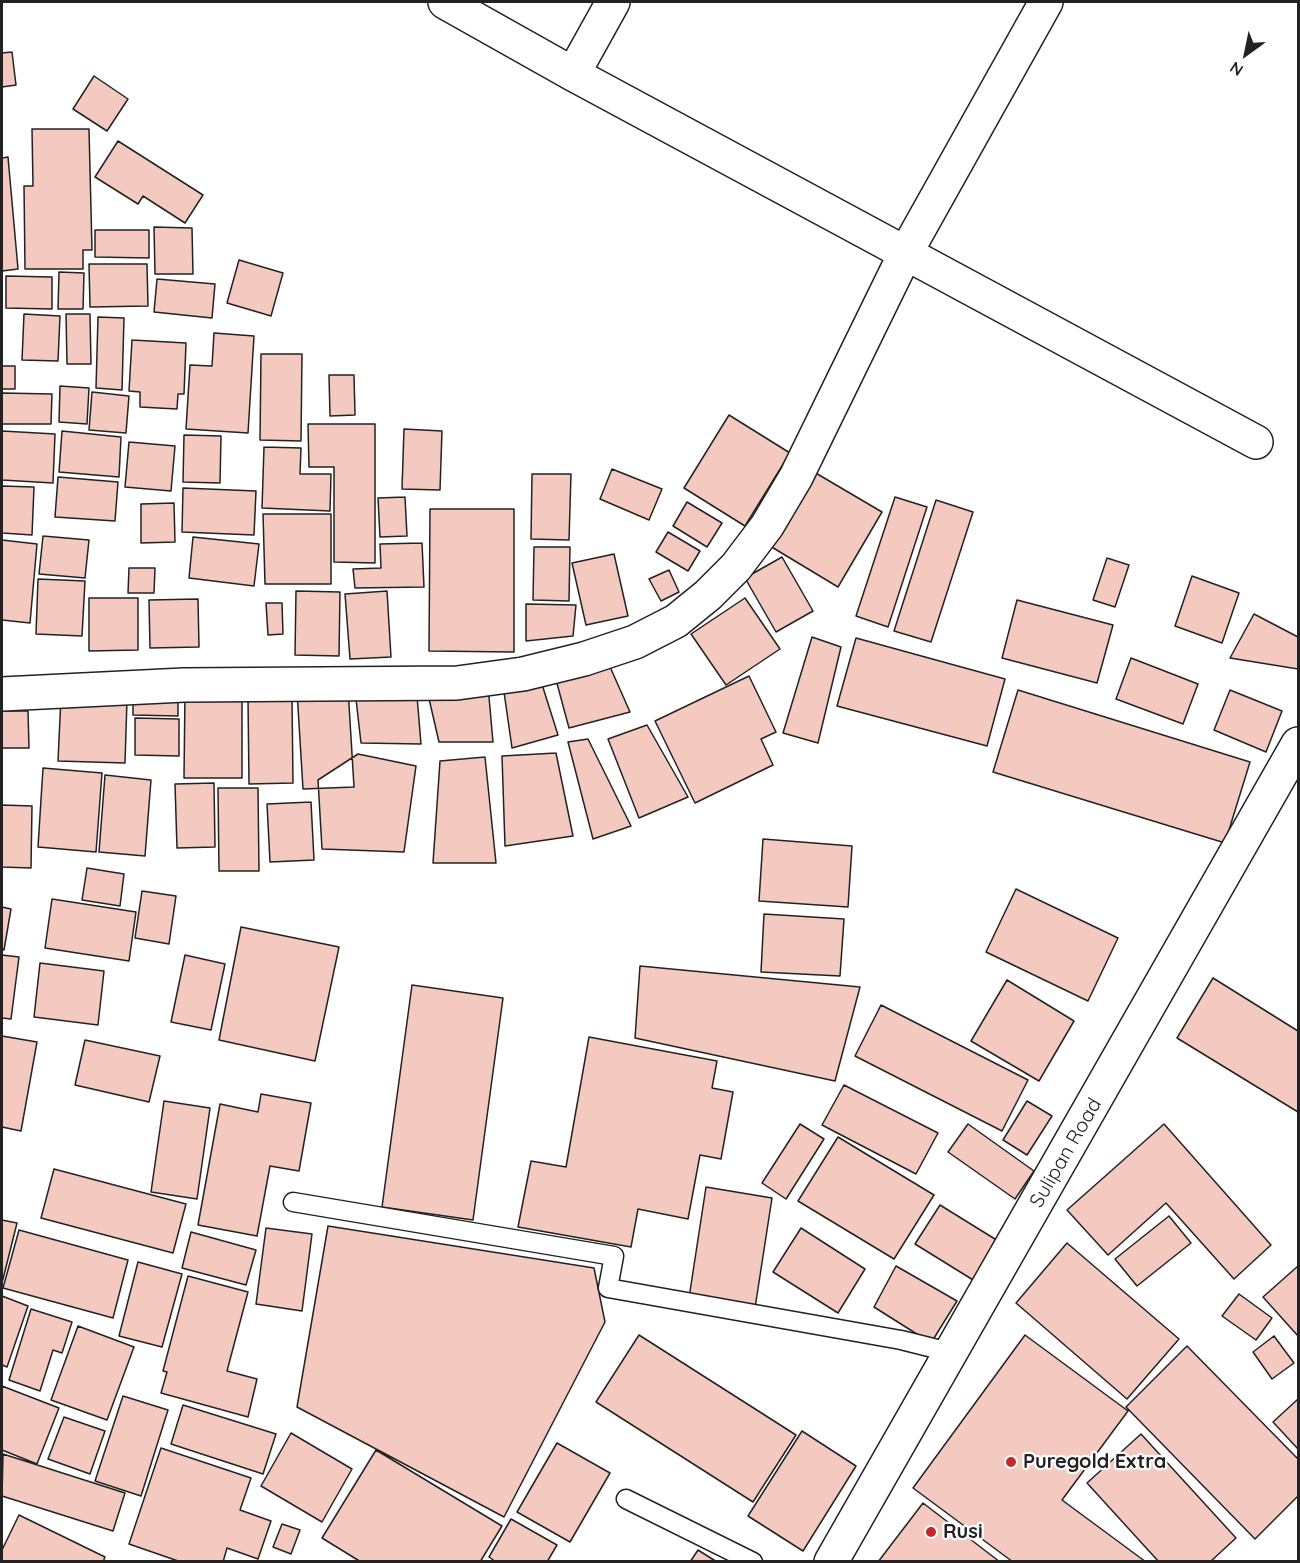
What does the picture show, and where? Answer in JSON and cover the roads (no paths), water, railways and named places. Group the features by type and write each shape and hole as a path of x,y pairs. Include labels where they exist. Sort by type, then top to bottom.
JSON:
{"street":[{"path":"445,2 573,75 1256,442"},
{"path":"573,75 613,2"},
{"path":"2,694 184,685 457,683 523,674 584,659 635,642 676,621 708,595 736,567 767,526 819,431 905,254 1046,2"},
{"name":"Sulipan Road","path":"831,1562 953,1353 1299,744"}],"lane":[{"path":"293,1202 614,1256 608,1288 901,1340 953,1353"},
{"path":"626,1498 753,1562"}],"place":[{"name":"Puregold Extra","path":"1011,1462"},
{"name":"Rusi","path":"931,1532"}]}
